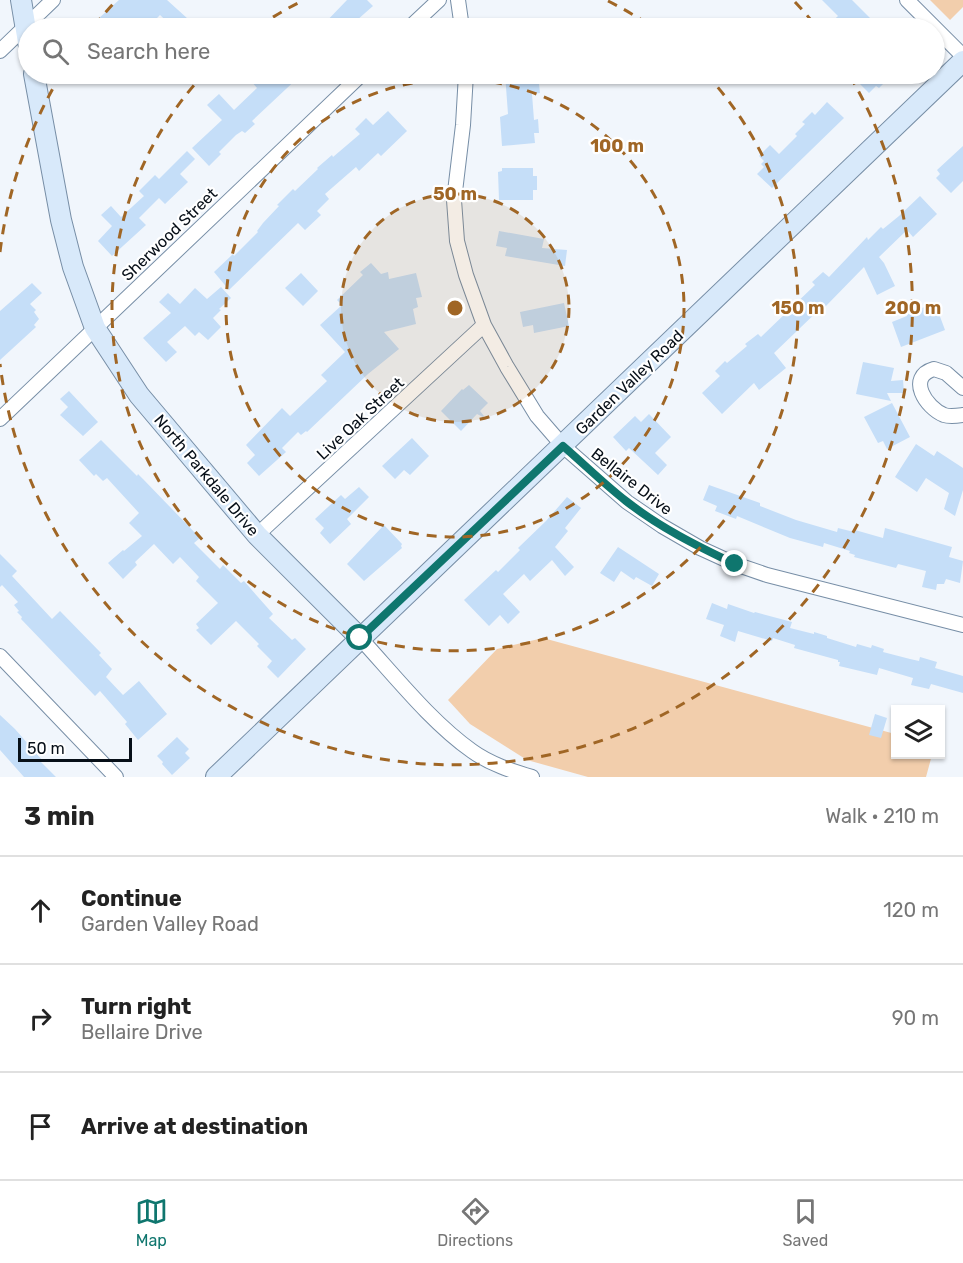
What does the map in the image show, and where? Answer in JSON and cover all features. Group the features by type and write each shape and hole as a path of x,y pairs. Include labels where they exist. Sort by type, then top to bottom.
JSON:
{"street":[{"path":"21,0 24,18"},
{"path":"39,18 53,0"},
{"path":"420,18 439,0"},
{"path":"458,0 461,18"},
{"path":"907,0 925,18"},
{"path":"945,38 963,56"},
{"path":"0,51 18,40"},
{"name":"Garden Valley Road","path":"945,78 963,61"},
{"name":"North Parkdale Drive","path":"36,84 61,220 73,267 95,328 139,394 257,535 360,638 437,720 472,751 490,762 532,777"},
{"name":"Sherwood Street","path":"0,419 351,84"},
{"name":"Bellaire Drive","path":"465,84 454,200 457,241 466,275 484,325 537,416 563,446 627,502 662,526 717,556 767,574 963,625"},
{"name":"Garden Valley Road","path":"216,777 939,84"},
{"name":"Live Oak Street","path":"257,535 484,325"},
{"path":"963,388 946,373 934,369 922,377 919,383 921,394 942,414 951,417 963,416"},
{"path":"0,656 116,777"}],"shaded area":[{"path":"930,0 963,0 963,7 950,20"},
{"path":"543,638 891,733 891,759 931,759 926,777 588,777 527,760 470,724 448,700 497,649"}],"building":[{"path":"119,0 167,0 187,18 163,18 160,15 157,18 99,18"},
{"path":"347,0 367,0 373,6 359,18 330,18"},
{"path":"822,0 852,0 870,18 836,18 838,16"},
{"path":"254,84 291,84 252,121 255,124 245,133 242,131 236,135 209,166 192,148 222,120 207,105 219,94 234,110 257,88"},
{"path":"506,84 539,84 540,93 532,94 534,120 538,119 539,133 534,133 535,143 502,146 500,117 508,114"},
{"path":"860,84 883,84 879,88 876,86 869,93"},
{"path":"827,102 844,118 772,188 757,174 764,167 761,164 764,161 759,156 770,145 779,154 797,136 795,134 805,124 802,122 812,112 815,115"},
{"path":"388,111 407,131 381,156 378,153 359,171 356,167 325,194 329,199 317,211 321,215 305,230 298,223 229,290 214,272 258,232 279,206 277,205 293,189 295,191 317,168 360,134 355,129 366,118 373,125"},
{"path":"963,146 963,181 951,193 936,178 940,174 937,170"},
{"path":"187,151 195,159 180,174 188,182 165,204 159,198 139,218 146,225 112,256 98,241 112,226 101,215 111,206 121,217 144,196 139,191 155,175 159,179"},
{"path":"502,168 533,168 533,176 537,176 537,190 533,190 533,200 499,200 498,172 502,171"},
{"path":"920,196 937,214 913,237 907,230 879,257 895,286 877,295 864,267 825,307 824,305 774,353 786,368 759,390 754,383 722,414 702,393 720,376 715,371 747,346 745,344 758,334 761,337 815,285 812,282 823,272 829,277 867,237 868,240 881,227 883,229"},
{"path":"499,231 544,239 542,248 567,250 565,266 505,256 507,248 496,246"},
{"path":"371,263 381,274 388,272 389,279 416,273 422,297 416,298 418,307 413,309 416,324 384,332 399,349 368,374 307,432 301,435 298,432 282,448 286,452 259,476 247,463 255,455 246,445 282,408 290,416 327,381 321,375 345,352 320,325 342,305 337,300 363,275 360,272"},
{"path":"301,273 318,291 303,306 285,288"},
{"path":"32,283 42,293 30,304 36,310 34,312 39,319 34,325 36,327 0,360 0,311"},
{"path":"221,287 231,298 213,318 221,327 208,340 199,332 195,336 185,326 167,342 177,352 166,362 143,338 171,313 159,302 168,293 180,304 195,288 207,299"},
{"path":"564,303 569,326 534,333 533,325 523,327 520,312"},
{"path":"935,303 945,330 901,347 892,322"},
{"path":"863,362 894,368 891,381 903,380 904,393 887,393 891,401 856,394"},
{"path":"469,385 488,403 480,411 484,416 477,414 461,431 441,411 462,389"},
{"path":"69,391 98,422 83,436 60,415 68,407 60,399"},
{"path":"892,403 910,437 887,449 883,441 878,443 864,417"},
{"path":"649,414 671,437 655,453 667,465 658,475 629,448 626,451 613,437 635,416 641,422"},
{"path":"412,438 429,456 410,475 404,470 395,479 382,466"},
{"path":"101,440 137,476 138,474 200,538 194,543 220,569 223,565 241,583 244,581 273,614 269,618 292,640 295,638 306,649 278,678 267,667 272,661 236,621 211,645 196,630 199,628 196,624 218,603 196,581 199,577 180,557 173,564 154,544 135,562 137,565 123,579 108,563 142,536 129,523 139,513 107,478 103,481 96,474 94,476 79,460"},
{"path":"916,444 934,456 937,451 963,468 963,490 955,516 944,509 949,493 926,478 917,492 895,477"},
{"path":"709,485 760,503 760,506 796,520 837,532 838,528 854,532 855,530 883,538 885,528 952,547 949,557 963,561 960,583 946,579 944,584 937,584 936,590 922,587 926,571 898,564 896,568 854,557 855,555 849,553 850,551 824,543 823,547 790,538 737,516 736,519 715,511 717,506 703,500"},
{"path":"359,487 369,497 347,519 351,524 330,544 320,533 324,528 315,519 341,495 345,499"},
{"path":"567,497 581,508 565,528 568,531 555,547 574,567 565,576 552,560 530,581 524,574 503,594 520,612 508,624 500,615 489,626 464,600 520,550 518,548"},
{"path":"384,525 402,544 402,548 364,581 347,564"},
{"path":"618,547 659,574 652,586 636,577 634,580 621,571 614,582 600,573"},
{"path":"0,554 17,571 12,576 52,619 60,611 101,653 99,655 112,669 106,677 123,695 139,681 167,714 138,740 125,724 127,722 100,691 95,696 21,619 14,605 18,602 2,585 0,587"},
{"path":"712,603 727,609 728,604 792,622 790,628 814,634 814,632 856,647 857,644 871,648 872,645 884,649 883,652 919,661 920,657 937,662 935,668 963,676 963,693 931,684 929,689 911,685 913,678 879,668 877,675 839,666 838,660 794,648 795,645 773,638 772,641 738,631 735,642 720,636 724,625 706,619"},
{"path":"875,714 887,718 881,738 869,735"},
{"path":"0,715 56,777 24,777 0,750"},
{"path":"177,737 189,749 185,753 190,758 172,775 157,756"}],"route":[{"path":"360,638 563,446 627,502 700,548 735,564"}]}
